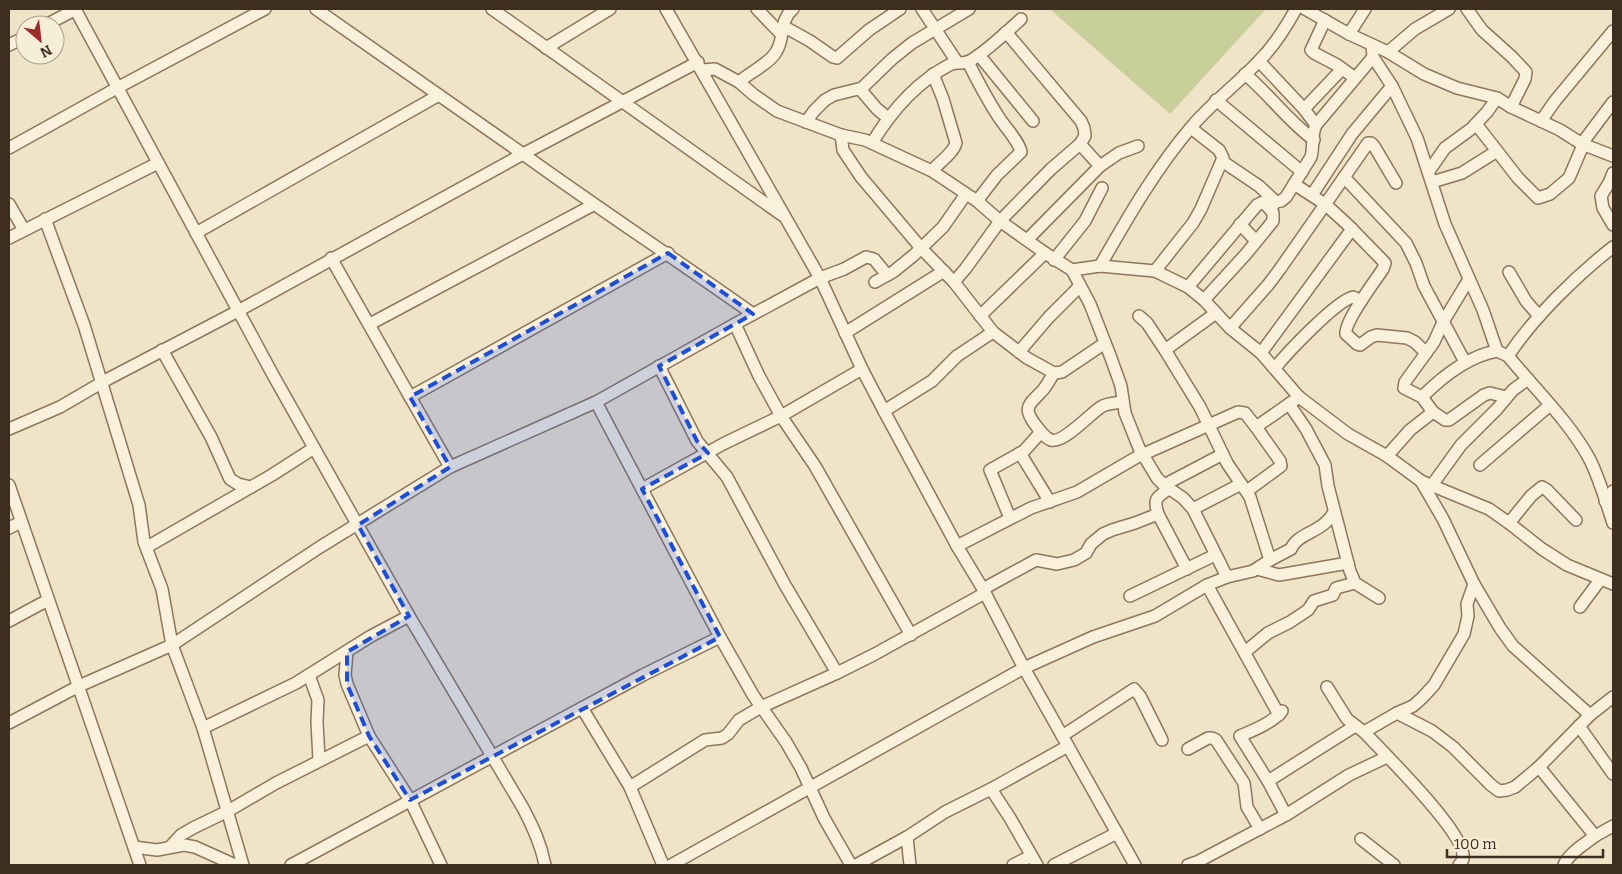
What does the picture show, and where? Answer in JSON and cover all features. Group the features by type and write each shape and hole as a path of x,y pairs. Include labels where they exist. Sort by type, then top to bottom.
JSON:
{"street":[{"path":"9,148 264,9"},
{"path":"316,9 594,205 668,253 754,314"},
{"path":"492,9 785,217"},
{"path":"546,48 610,9"},
{"path":"666,9 820,278 862,369 956,546 984,591 1024,668 1132,861 1144,865"},
{"path":"757,9 782,30 810,41 832,57 837,58 869,30 900,9"},
{"path":"739,82 774,55 780,46 782,30 789,13 793,9"},
{"path":"922,9 962,62 1006,129 1019,145 1021,152 997,174 977,201"},
{"path":"806,122 821,103 828,98 860,89 912,43 969,9"},
{"path":"1100,266 1141,194 1191,128 1216,100 1259,61 1285,28 1296,9"},
{"path":"1305,9 1349,34 1388,52 1440,82 1496,98 1560,130 1582,144 1613,156"},
{"path":"1349,34 1365,9"},
{"path":"1388,52 1415,29 1449,9"},
{"path":"1468,9 1482,30 1526,72 1525,79 1511,107"},
{"path":"69,10 117,88 238,311 408,616 535,830 542,848 545,865"},
{"path":"872,143 888,118 909,93 933,74 979,55 1021,19"},
{"path":"1325,20 1311,50 1314,54 1331,62 1355,78"},
{"path":"954,282 1000,221 1051,169 1080,144 1085,136 1081,121 1006,32"},
{"path":"1541,121 1555,101 1613,32"},
{"path":"1372,45 1373,57 1392,86 1417,138 1445,224 1483,310 1497,351"},
{"path":"979,55 1033,121"},
{"path":"1273,206 1286,197 1311,156 1316,125 1373,57"},
{"path":"1259,61 1304,109 1316,125"},
{"path":"9,430 60,407 622,101 700,66 715,69 739,82 769,106 841,135 860,138 932,171 977,201 1026,240 1072,270 1090,304 1118,374 1130,426 1143,454 1157,478 1166,487 1183,498 1193,509 1227,577"},
{"path":"1304,109 1342,69"},
{"path":"932,171 953,150 956,143 943,99 933,74"},
{"path":"1245,74 1263,90 1287,118 1314,140"},
{"path":"1312,195 1352,134 1392,86"},
{"path":"860,89 877,109 888,118"},
{"path":"196,233 439,95"},
{"path":"1430,176 1444,148 1476,124 1496,98"},
{"path":"1216,100 1302,172"},
{"path":"1476,124 1518,178 1538,198 1550,194 1569,178 1582,144 1613,102"},
{"path":"1155,271 1193,223 1222,161 1223,155 1219,150 1191,128"},
{"path":"841,135 842,150 857,171 921,248 954,282 993,332 1041,368 1054,374 1062,372 1105,343"},
{"path":"1230,328 1268,286 1363,149 1370,143 1374,146 1396,183"},
{"path":"1080,144 1100,166"},
{"path":"1026,240 1100,166 1119,153 1138,146"},
{"path":"1430,176 1462,173 1497,151"},
{"path":"1204,300 1273,221 1273,206 1259,186 1222,161"},
{"path":"9,238 158,163"},
{"path":"1612,218 1603,208 1601,196 1613,173"},
{"path":"1344,177 1406,243 1416,263 1424,286 1464,362"},
{"path":"1294,184 1325,204 1385,263 1383,269 1361,301 1345,332 1357,344 1362,344 1377,335 1407,338 1415,342 1426,353"},
{"path":"980,316 1050,256 1085,221 1102,188"},
{"path":"875,282 910,258 921,248 942,227 966,194"},
{"path":"1188,287 1259,203 1264,202 1273,206"},
{"path":"9,204 24,230"},
{"path":"370,324 594,205"},
{"path":"45,219 84,325 139,505 142,532 162,589 172,645 204,728 243,865"},
{"path":"1240,224 1256,241"},
{"path":"1261,353 1352,229"},
{"path":"1508,356 1540,316 1573,282 1613,247"},
{"path":"410,397 668,253"},
{"path":"9,723 79,686 172,645 320,548 450,467 596,402 820,278 844,269 866,257 874,259 887,275"},
{"path":"331,258 450,467"},
{"path":"1072,270 1100,266 1155,271 1188,287 1204,300 1230,328 1261,353 1275,368 1294,400 1306,429 1325,465 1334,512 1355,582 1379,598"},
{"path":"845,332 944,272"},
{"path":"1509,272 1526,301 1540,316"},
{"path":"1469,279 1426,353 1404,386 1406,390 1422,397 1440,418 1447,420 1484,395 1490,393 1506,397"},
{"path":"1019,352 1049,317 1080,286"},
{"path":"1275,368 1318,323 1347,299 1353,297 1361,301"},
{"path":"1165,350 1216,313"},
{"path":"1139,316 1165,350 1209,426 1227,463 1244,487 1256,512 1270,560"},
{"path":"735,324 759,376 781,416 815,466 911,635"},
{"path":"884,411 932,381 963,351 993,332"},
{"path":"162,350 211,437 230,479 238,484 251,487"},
{"path":"1422,397 1464,362 1488,352 1497,351 1508,356 1569,428 1590,460 1613,523"},
{"path":"660,366 697,440 727,477 785,585 836,674"},
{"path":"642,489 781,416 862,369"},
{"path":"1054,374 1044,389 1030,401 1027,409 1028,416 1041,432 1051,440 1056,440 1076,428 1102,406 1123,402"},
{"path":"1426,483 1497,409 1506,397 1528,379"},
{"path":"1256,427 1294,400"},
{"path":"1294,400 1386,456 1426,483 1489,509 1510,522 1542,549 1567,565 1606,582"},
{"path":"596,402 720,637 761,707 786,742 850,865"},
{"path":"1480,465 1550,406"},
{"path":"956,546 1031,508 1077,492 1143,454 1240,411 1248,416 1280,461 1281,466 1244,487 1193,509"},
{"path":"1386,456 1410,430 1433,412"},
{"path":"1010,518 990,471 1028,447 1041,432"},
{"path":"147,547 314,448"},
{"path":"1020,453 1050,502"},
{"path":"1187,568 1158,514 1155,504 1157,498 1166,487 1223,454"},
{"path":"1426,483 1474,584 1500,628 1513,646 1590,715"},
{"path":"9,485 140,865"},
{"path":"1510,522 1531,496 1542,487 1576,520"},
{"path":"1605,501 1613,491"},
{"path":"671,865 1024,668 1093,637 1155,616 1207,585 1227,577 1257,569 1291,549 1294,542 1326,524 1334,512"},
{"path":"630,787 705,740 722,738 728,734 736,722 761,707 836,674 911,635 1036,560 1057,564 1074,560 1086,553 1092,544 1104,534 1158,514"},
{"path":"9,528 21,522"},
{"path":"1130,596 1215,555"},
{"path":"1257,569 1279,575 1348,563"},
{"path":"1580,608 1613,573"},
{"path":"1245,652 1268,633 1308,610 1314,601 1333,595 1336,588 1355,582"},
{"path":"1268,780 1360,729 1413,706 1422,698 1434,685 1464,634 1468,616 1467,604 1474,584"},
{"path":"1207,585 1281,713 1240,736 1268,780 1286,815"},
{"path":"9,621 48,600"},
{"path":"204,728 296,683 371,636 408,616"},
{"path":"291,865 643,674 720,637"},
{"path":"347,652 345,675 347,684 369,736 410,800 441,865"},
{"path":"309,675 318,700 319,760"},
{"path":"1327,687 1342,712 1420,792 1446,823 1459,841 1464,854 1459,865"},
{"path":"856,865 907,837 946,812 991,789 1065,741 1134,689 1140,696 1162,740"},
{"path":"1397,713 1432,731 1453,748 1491,785 1499,790 1507,790 1515,787 1539,767 1590,715 1612,701"},
{"path":"582,708 630,787 663,865"},
{"path":"1579,726 1613,774"},
{"path":"170,847 181,835 319,760 369,736"},
{"path":"1188,749 1208,738 1216,740 1244,783 1247,807 1260,829"},
{"path":"1188,865 1286,815 1349,775 1387,757"},
{"path":"1539,767 1595,836"},
{"path":"991,789 1034,860 1012,865"},
{"path":"1564,865 1575,852 1595,836 1613,826"},
{"path":"1054,865 1117,832"},
{"path":"907,837 910,865"},
{"path":"1361,839 1394,865"},
{"path":"134,847 157,850 184,845 195,847 235,865"}],"highlighted area":[{"path":"668,253 753,314 659,366 697,441 708,453 642,489 720,637 410,800 369,736 347,684 347,652 409,616 358,525 450,467 410,397"}],"green space":[{"path":"1054,9 1266,9 1170,114 1052,11"}]}
